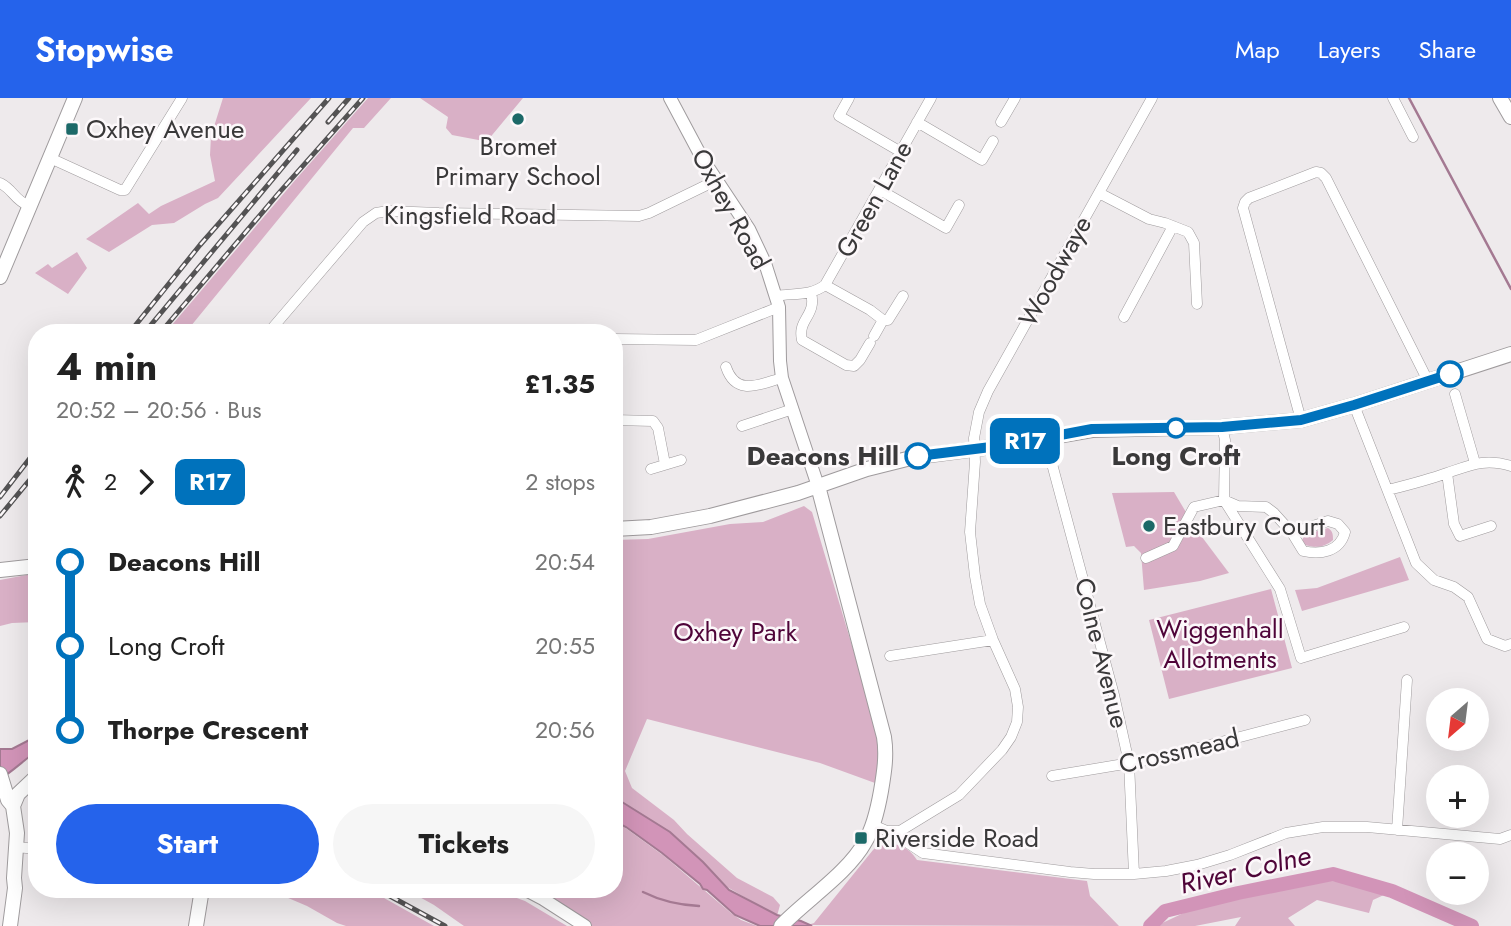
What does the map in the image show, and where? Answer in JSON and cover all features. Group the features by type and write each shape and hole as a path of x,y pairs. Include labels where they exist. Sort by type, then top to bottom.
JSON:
{"main road":[{"path":"0,277 75,98"},
{"path":"1500,98 1511,117"},
{"path":"623,529 651,527 710,516 788,496 866,469 915,457 973,450 1092,429 1222,427 1301,420 1511,354"},
{"path":"785,922 843,870 866,842 873,825 885,768 884,737 817,486"},
{"path":"0,570 28,567"},
{"path":"1,777 14,788 23,790"},
{"path":"1,777 8,800 13,806"},
{"path":"10,926 15,888 17,833 13,806 18,794 28,785"},
{"path":"195,926 200,898"}],"street":[{"path":"50,158 120,191 125,190 182,98"},
{"name":"Oxhey Road","path":"670,98 757,244 778,301 782,378 817,486"},
{"path":"849,98 839,116 901,152"},
{"name":"Green Lane","path":"623,340 696,340 778,301 817,291 825,285 931,98"},
{"path":"1001,122 1014,98"},
{"name":"Woodwaye","path":"900,831 959,795 1002,750 1017,722 1015,689 993,640 975,576 970,532 976,423 988,391 1152,98"},
{"path":"1393,98 1413,137"},
{"path":"917,122 982,160 993,141"},
{"path":"1301,420 1243,208 1249,198 1317,172 1326,178 1428,381"},
{"name":"Kingsfield Road","path":"276,324 363,222 376,213 388,211 639,216 649,214 717,180"},
{"path":"0,183 9,188 19,201 29,206"},
{"path":"880,190 946,228 959,205"},
{"path":"1099,193 1149,219 1188,232 1195,243 1197,304"},
{"path":"1124,317 1172,226"},
{"path":"825,285 886,321 903,296"},
{"path":"811,293 813,305 800,330 802,340 846,365 854,366 860,360 883,320"},
{"path":"726,367 732,379 743,386 755,386 782,378"},
{"path":"1455,394 1475,463"},
{"path":"1354,405 1416,563 1434,580 1454,587 1468,597 1487,639 1505,646 1511,644"},
{"path":"742,426 793,409"},
{"path":"623,420 653,421 658,428 665,464"},
{"path":"1222,427 1224,500 1280,589 1301,657 1404,627"},
{"name":"Colne Avenue","path":"1042,438 1048,449 1129,763 1134,874"},
{"path":"651,469 681,460"},
{"path":"1388,490 1475,463 1491,462 1511,466"},
{"path":"1447,473 1454,524 1460,536 1491,526"},
{"path":"1146,558 1173,546 1194,507 1224,500 1238,506 1266,506 1292,533 1303,551 1317,554 1335,547 1343,541 1345,532 1338,524 1328,521 1292,533"},
{"path":"890,656 993,640"},
{"path":"1397,830 1407,680"},
{"name":"Crossmead","path":"1052,776 1160,758 1305,720"},
{"path":"873,825 887,831 900,831 905,841 923,853 1094,874 1134,874 1197,865 1286,833 1324,827 1367,827 1500,839 1511,835"},
{"path":"16,847 28,848"},
{"path":"542,898 585,926"}],"green space":[{"path":"223,98 311,98 218,198 174,223 152,225 109,252 86,239 138,203 149,214 215,181 210,155 211,136"},
{"path":"368,98 391,98 364,128 353,128 193,324 173,324"},
{"path":"420,98 523,98 489,142 452,135 446,128 448,117"},
{"path":"77,252 87,268 68,294 35,273 48,264 52,268"},
{"path":"1174,492 1196,529 1229,573 1200,581 1144,590 1141,553 1134,546 1126,547 1112,493"},
{"name":"Oxhey Park","path":"804,506 812,512 883,751 875,783 820,763 647,719 625,771 632,788 674,820 737,878 773,897 780,905 777,916 722,884 703,862 623,804 623,540 648,539 730,524 763,522"},
{"path":"1328,528 1332,532 1333,540 1326,545 1313,547 1302,541 1304,535"},
{"path":"1400,557 1409,580 1302,611 1295,590 1317,588"},
{"path":"28,575 28,622 0,626 0,580"},
{"name":"Wiggenhall Allotments","path":"1271,589 1292,668 1169,699 1149,620"},
{"path":"623,826 664,856 731,913 757,926 592,926 548,898 623,898"},
{"path":"882,842 902,846 917,860 1087,881 1090,896 1119,926 808,925 814,923"},
{"path":"1330,881 1358,884 1386,894 1373,900 1369,913 1317,900 1288,918 1295,926 1235,926 1241,917 1195,926 1156,926 1190,910"},
{"path":"288,898 384,898 434,926 346,926"},
{"path":"421,898 517,898 567,926 464,926"}],"shaded area":[{"path":"28,741 28,758 0,779 0,749 12,749"},
{"path":"623,803 670,832 729,890 777,915 812,926 760,926 735,915 662,853 623,826"}],"waterway":[{"path":"1409,98 1511,289"},
{"name":"River Colne","path":"1150,926 1165,911 1333,874 1392,891 1472,926"},
{"path":"643,892 670,902 699,906"}],"railway":[{"path":"136,324 200,245 329,98"},
{"path":"328,122 349,98"},
{"path":"168,324 363,98"},
{"path":"152,324 297,150"},
{"path":"0,497 28,461"},
{"path":"0,516 28,482"},
{"path":"394,898 445,926"}],"bus line":[{"name":"R17","path":"918,456 1007,445 1092,429 1222,427 1301,420 1450,374"}],"place":[{"name":"Bromet Primary School","path":"518,119"},
{"name":"Oxhey Avenue","path":"72,129"},
{"name":"Long Croft","path":"1176,428"},
{"name":"Deacons Hill","path":"918,456"},
{"name":"Eastbury Court","path":"1149,526"},
{"name":"Riverside Road","path":"861,838"}]}
